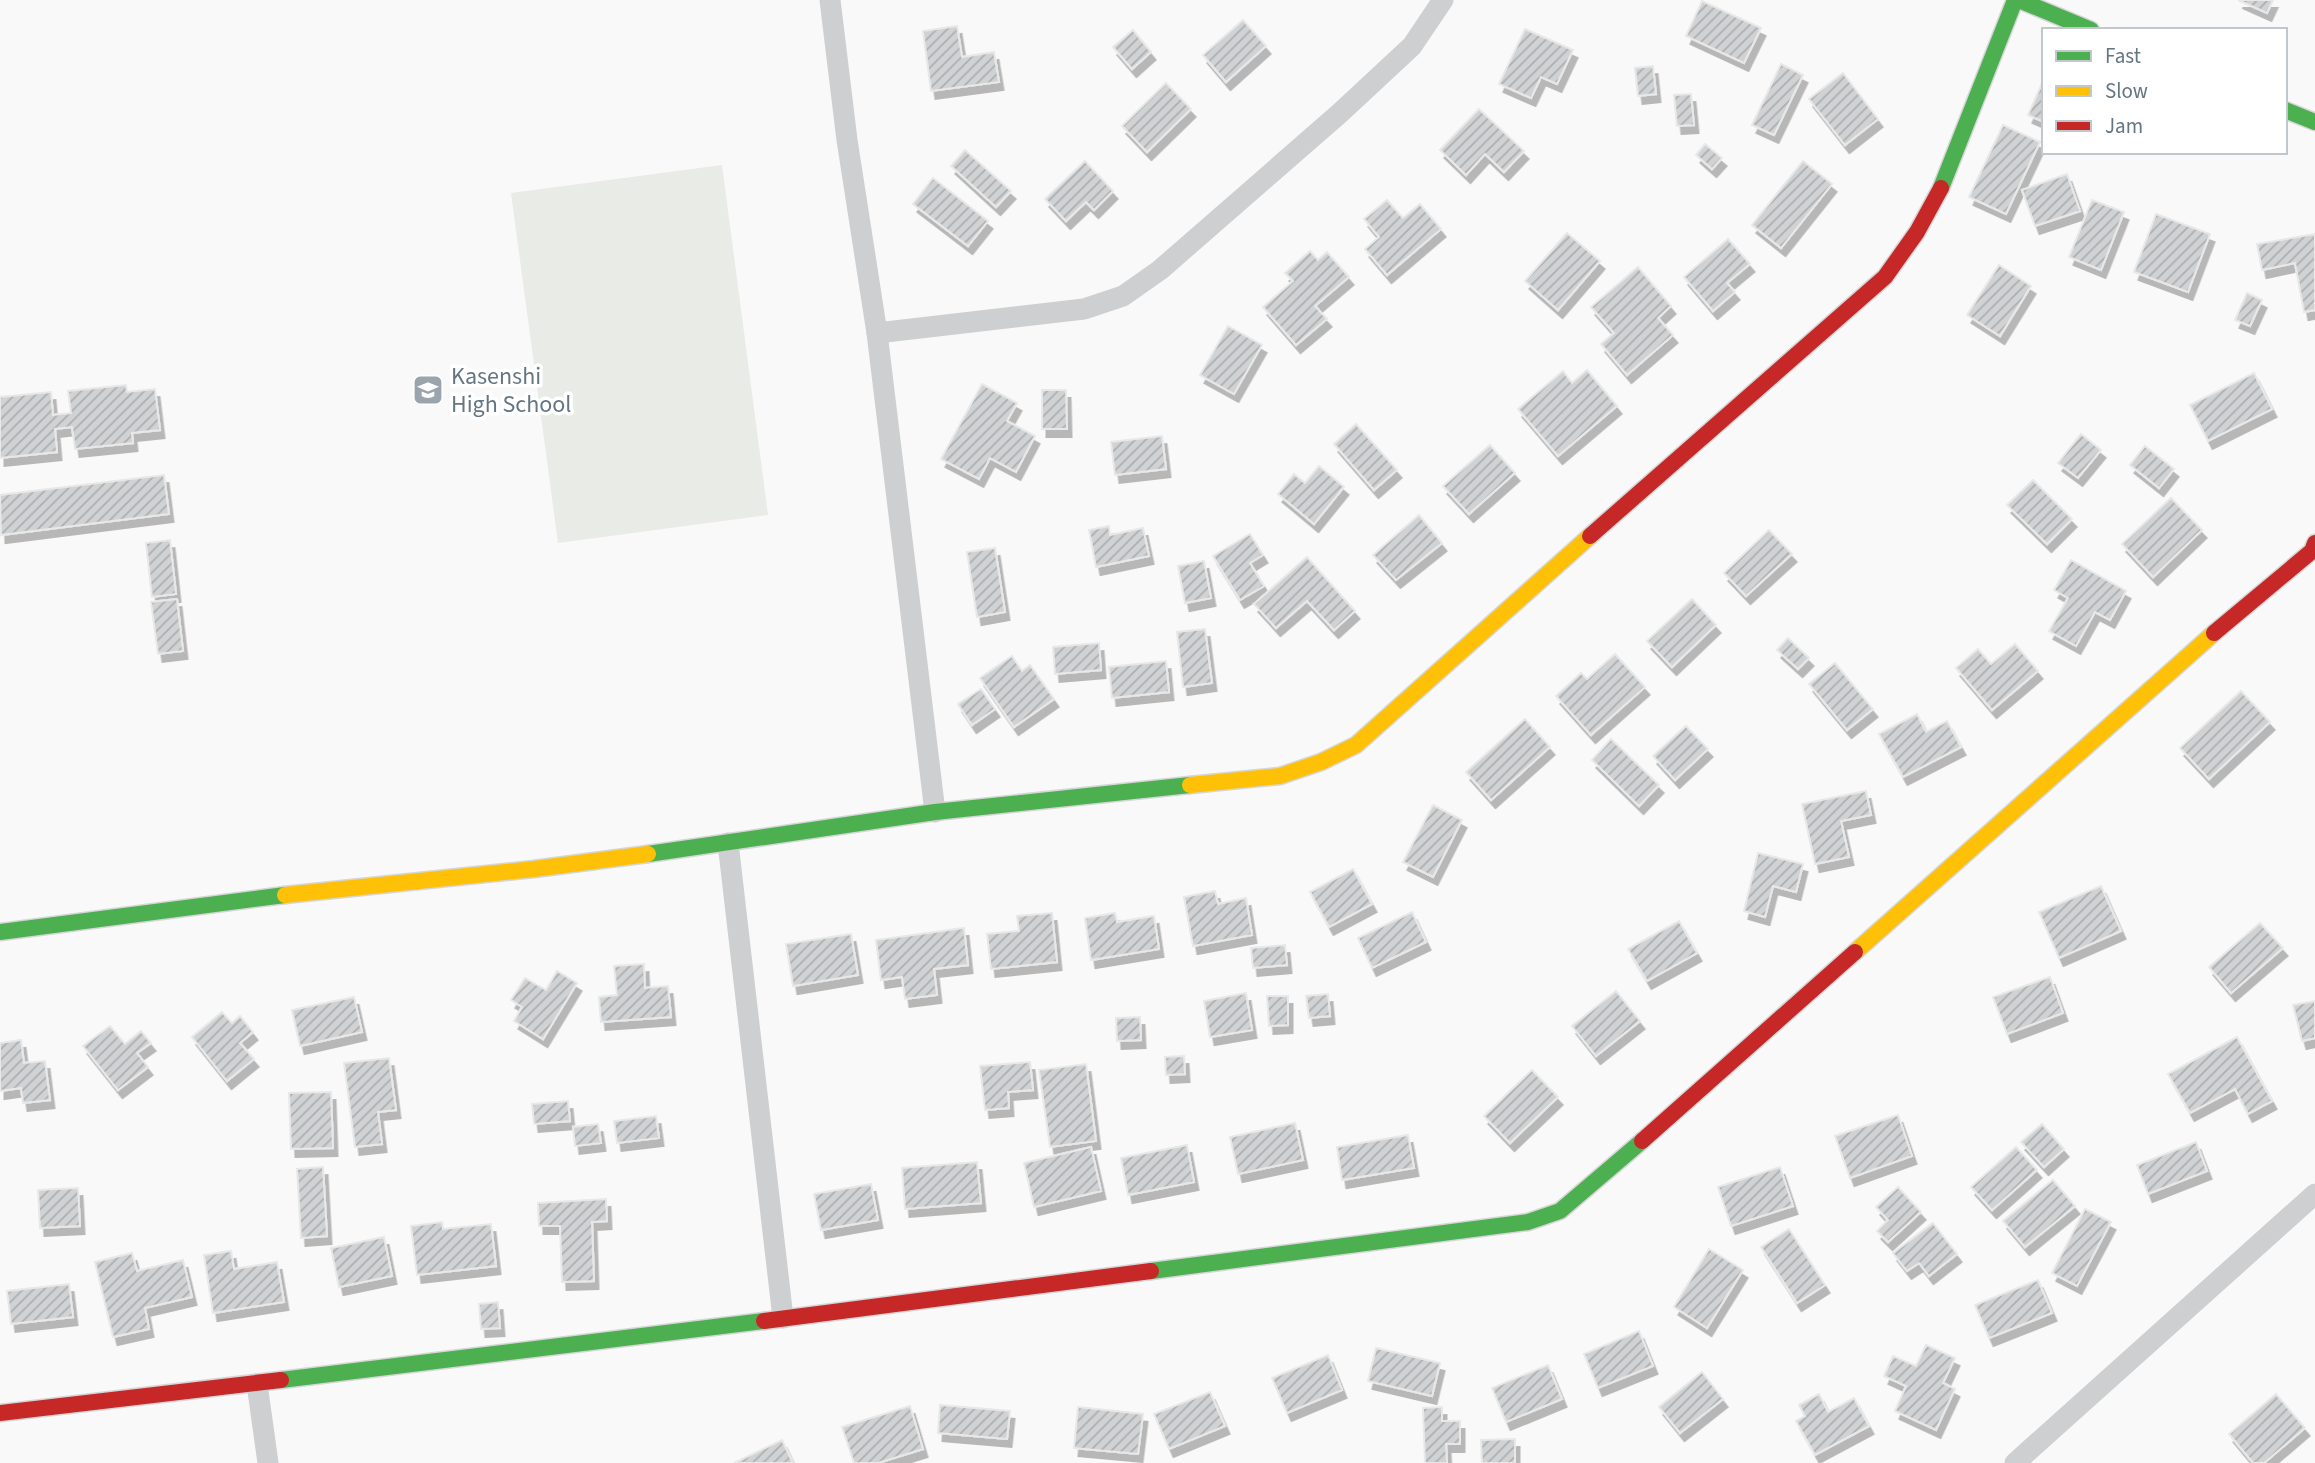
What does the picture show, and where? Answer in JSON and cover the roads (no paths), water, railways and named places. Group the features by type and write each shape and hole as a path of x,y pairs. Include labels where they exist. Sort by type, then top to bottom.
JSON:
{"street":[{"path":"830,0 847,141 877,333 935,812"},
{"path":"877,333 1084,309 1123,296 1160,270 1340,113 1412,46 1443,0"},
{"path":"0,932 351,887 534,869 935,812 1280,776 1321,762 1356,746 1651,481 1885,277 1917,232 1944,183 2017,0 2086,28"},
{"path":"2287,111 2315,122"},
{"path":"0,1413 257,1384 1528,1222 1560,1211 2221,627 2314,549"},
{"path":"729,843 783,1318"},
{"path":"2015,1463 2315,1194"},
{"path":"257,1384 268,1463"}],"place":[{"name":"Kasenshi High School","path":"428,390"}]}
